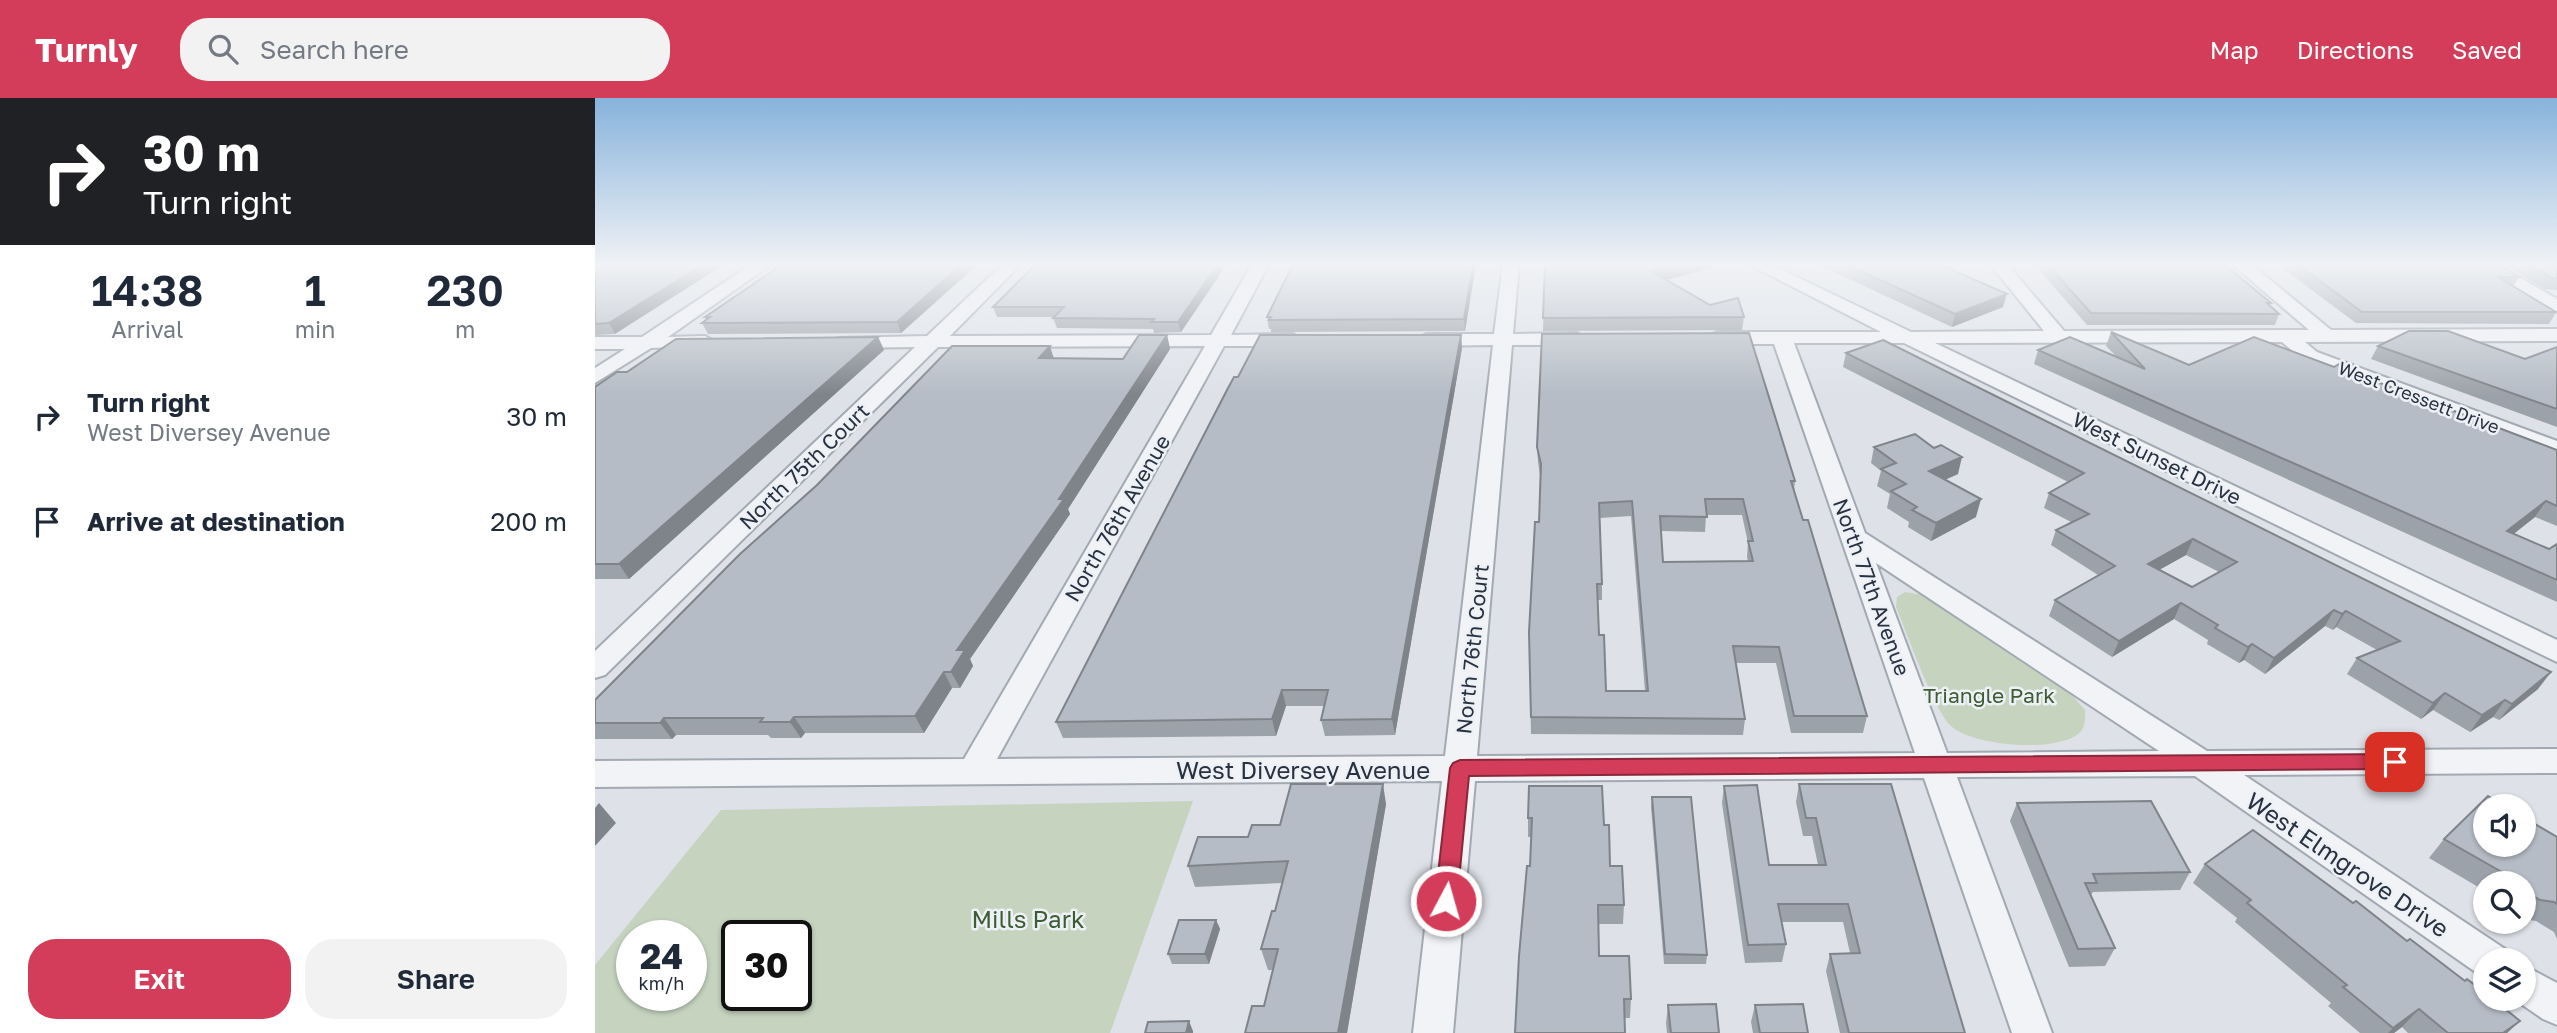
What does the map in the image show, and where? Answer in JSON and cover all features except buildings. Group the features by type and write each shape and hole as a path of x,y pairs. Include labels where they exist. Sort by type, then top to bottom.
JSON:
{"street":[{"path":"595,377 699,308"},
{"name":"North 75th Court","path":"595,668 968,308"},
{"name":"North 76th Avenue","path":"974,771 1236,308"},
{"name":"North 76th Court","path":"1433,1033 1507,308"},
{"name":"West Sunset Drive","path":"1845,308 2557,652"},
{"path":"2034,308 2057,335"},
{"path":"2292,308 2327,337"},
{"path":"1693,339 2057,335 2557,335"},
{"name":"West Cressett Drive","path":"2287,336 2310,356 2557,449"},
{"name":"North 77th Avenue","path":"1782,338 2032,1033"},
{"path":"1412,340 1600,339"},
{"path":"828,342 1308,340"},
{"path":"595,343 724,342"},
{"name":"West Elmgrove Drive","path":"1854,537 2200,763 2473,949"},
{"name":"West Diversey Avenue","path":"595,774 2557,761"},
{"path":"2536,992 2557,1006"}],"green space":[{"name":"Triangle Park","path":"1905,592 1923,595 2070,693 2085,710 2085,723 2081,732 2067,740 2051,744 2013,744 1975,738 1950,725 1928,687 1896,607 1897,597"},
{"name":"Mills Park","path":"1193,801 1110,1033 595,1033 595,965 616,939 616,1011 707,1011 707,920 632,920 721,810"}],"route":[{"path":"1446,901 1460,768 2395,762"}]}
